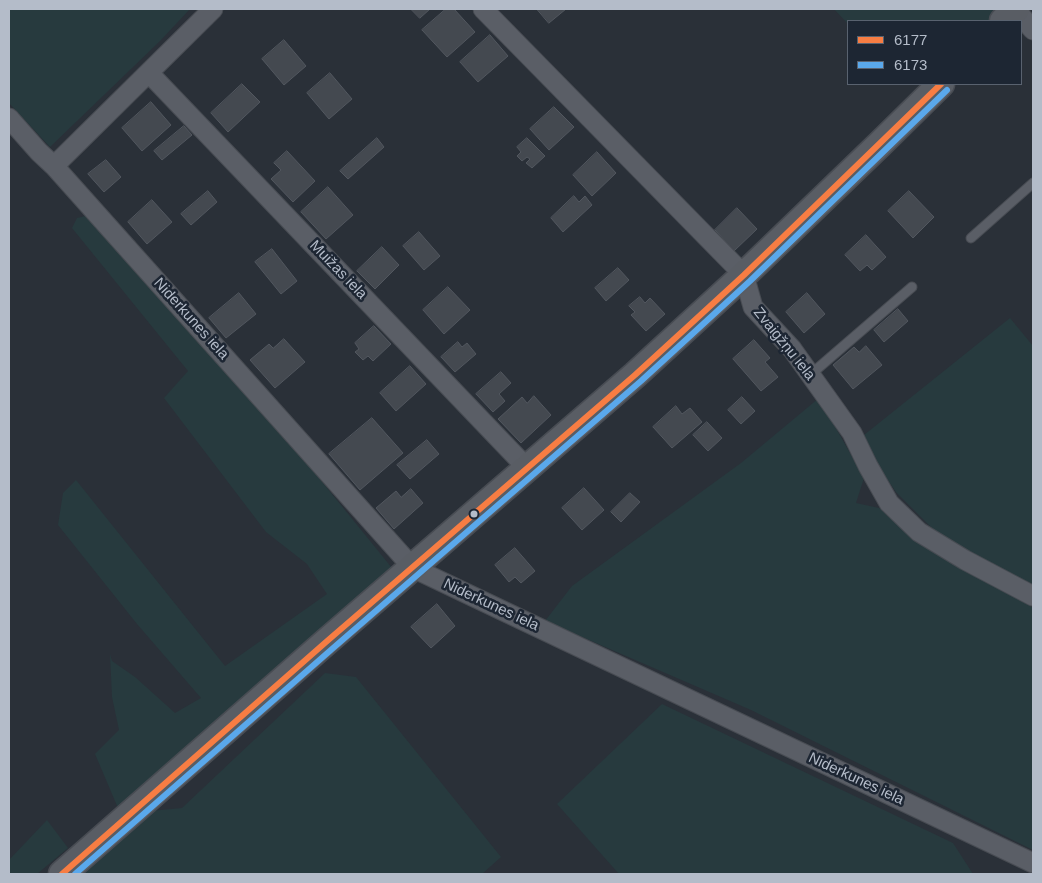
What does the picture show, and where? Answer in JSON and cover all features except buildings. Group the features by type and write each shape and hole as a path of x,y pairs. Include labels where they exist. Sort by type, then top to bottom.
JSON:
{"main road":[{"path":"1004,20 1015,9"},
{"path":"68,872 326,642 636,375 744,275 940,85"}],"street":[{"path":"54,166 213,9"},
{"name":"Zvaigžņu iela","path":"483,9 744,275 753,307 792,349 852,433 889,503 919,532 965,560 1033,596"},
{"path":"1015,9 1033,30"},
{"name":"Muižas iela","path":"149,73 527,468"},
{"name":"Niderkunes iela","path":"9,118 413,568 1033,863"}],"lane":[{"path":"971,238 1033,183"},
{"path":"810,375 912,287"}],"green space":[{"path":"9,9 190,9 160,41 50,147 9,103"},
{"path":"834,9 1000,9 989,20 847,20 847,23"},
{"path":"103,212 392,568 118,808 95,754 119,730 112,697 110,654 112,661 135,677 175,713 201,698 137,624 58,525 63,493 76,480 225,666 327,594 307,564 266,532 164,398 188,371 72,228 77,218"},
{"path":"1010,318 1033,346 1032,585 941,537 896,492 859,439"},
{"path":"819,398 864,478 856,503 879,508 1033,608 1033,850 751,710 545,621 572,586 741,463"},
{"path":"325,673 356,677 501,857 482,874 79,874 150,811 182,808"},
{"path":"662,704 953,843 973,874 619,874 557,804"},
{"path":"47,820 68,848 37,874 9,874 9,860"}],"transit line":[{"name":"6177","path":"62,874 326,642 635,375 744,275 940,85"},
{"name":"6173","path":"75,874 641,381 750,281 947,90"}]}
